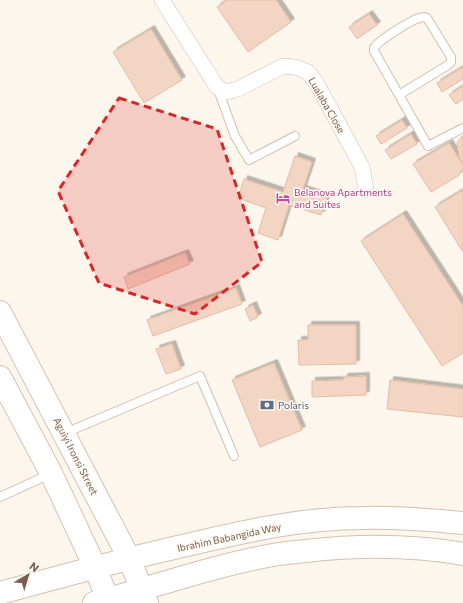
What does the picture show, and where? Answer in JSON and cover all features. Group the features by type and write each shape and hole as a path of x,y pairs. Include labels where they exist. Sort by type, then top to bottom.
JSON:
{"main road":[{"name":"Aguiyi Ironsi Street","path":"0,312 65,433 129,558 145,596"},
{"path":"0,377 51,473 95,566 104,602 145,596 212,569 274,554 333,548 367,547 402,548 463,554"},
{"name":"Ibrahim Babangida Way","path":"0,593 95,566 250,530 311,521 362,518 419,519 463,523"}],"street":[{"path":"162,0 217,86"},
{"name":"Lualaba Close","path":"217,86 227,92 283,66 295,67 308,72 317,84 362,167 366,190"}],"lane":[{"path":"398,94 451,62 451,57 427,18 424,17 416,19 383,39 374,48 374,51 398,94 428,146 463,128"},
{"path":"217,86 235,136 249,160 295,136"},
{"path":"65,433 200,376 234,456"},
{"path":"0,497 51,473"}],"highlighted area":[{"path":"119,98 217,129 262,262 195,314 99,283 58,191"}],"building":[{"path":"227,0 276,0 291,22 248,52 217,7"},
{"path":"369,14 377,25 357,39 349,27"},
{"path":"151,29 182,80 144,103 113,52"},
{"path":"463,67 463,79 442,92 437,83"},
{"path":"463,86 463,99 456,104 449,95"},
{"path":"402,120 407,128 381,144 376,136"},
{"path":"411,134 417,144 391,159 385,150"},
{"path":"463,135 463,162 460,160 457,143"},
{"path":"449,143 463,165 463,169 458,176 431,192 413,164"},
{"name":"Belanova Apartments and Suites","path":"295,156 312,162 303,189 327,197 321,215 289,205 278,240 258,233 266,208 238,198 244,179 283,192"},
{"path":"463,190 463,252 435,207"},
{"path":"403,214 463,306 463,353 442,366 361,241"},
{"path":"185,253 190,264 128,289 124,277"},
{"path":"236,288 242,304 153,336 147,320"},
{"path":"253,305 258,317 250,321 245,309"},
{"path":"308,325 356,325 356,364 299,365 298,340 308,340"},
{"path":"172,344 181,369 166,374 156,349"},
{"name":"Polaris","path":"274,363 302,430 260,447 232,380"},
{"path":"366,376 366,395 312,397 312,381 344,380 344,377"},
{"path":"390,380 463,389 463,417 387,409"}],"place":[{"name":"Belanova Apartments and Suites","path":"283,198"},
{"name":"Polaris","path":"267,405"}]}
